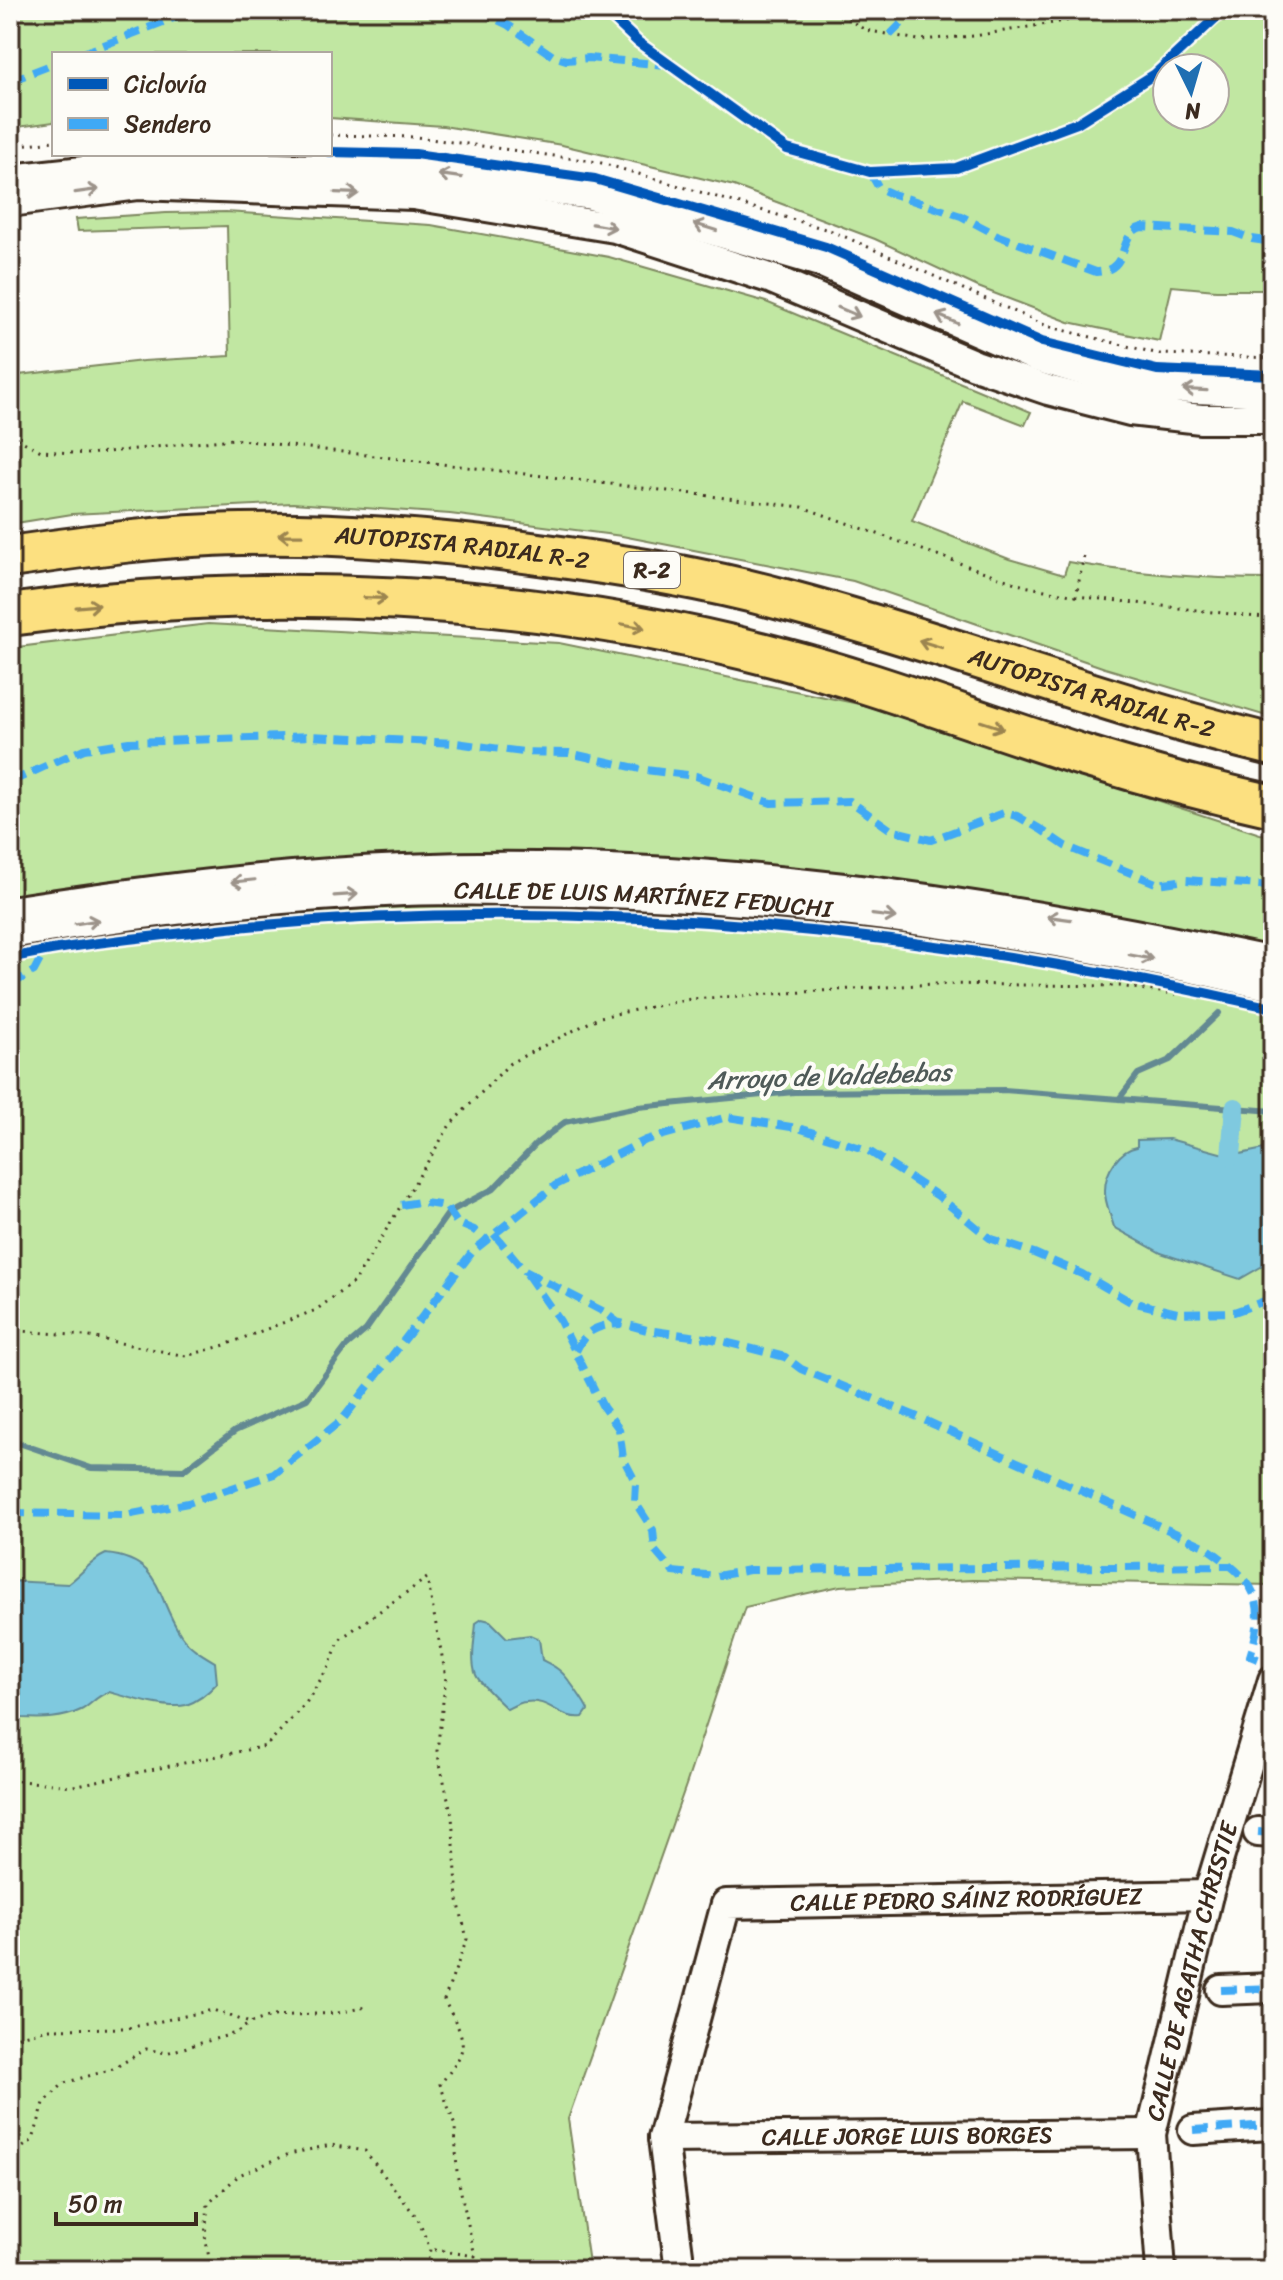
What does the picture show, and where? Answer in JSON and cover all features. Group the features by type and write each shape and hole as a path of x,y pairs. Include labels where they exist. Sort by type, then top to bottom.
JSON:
{"highway":[{"name":"AUTOPISTA RADIAL R-2","path":"10,557 83,546 241,534 397,538 641,567 788,600 1189,725 1273,745"},
{"name":"R-2","path":"10,615 166,599 309,596 496,606 625,624 776,657 1086,756 1273,806"}],"street":[{"path":"10,179 138,165 413,171 591,195 820,262 1036,357 1124,383 1139,387 1273,392"},
{"path":"10,202 138,185 413,195 615,228 772,279 975,365 1048,390 1130,411 1201,419 1273,419"},
{"name":"CALLE DE LUIS MARTÍNEZ FEDUCHI","path":"10,911 184,887 406,868 555,868 675,873 809,884 1031,914 1273,962"},
{"name":"CALLE DE LUIS MARTÍNEZ FEDUCHI","path":"10,934 140,914 406,891 673,895 822,908 1070,942 1273,986"},
{"name":"CALLE DE AGATHA CHRISTIE","path":"1161,2270 1151,2134 1208,1895 1273,1680"},
{"name":"CALLE PEDRO SÁINZ RODRÍGUEZ","path":"663,2138 726,1904 1208,1895"},
{"path":"1221,1990 1273,1988"},
{"path":"1193,2130 1270,2125 1273,2128"},
{"name":"CALLE JORGE LUIS BORGES","path":"663,2138 1151,2134"},
{"path":"663,2138 680,2270"}],"path":[{"path":"834,10 865,30 918,40 974,36 1132,10"},
{"path":"1273,133 1273,150"},
{"path":"10,146 52,141"},
{"path":"10,435 41,451 88,454 233,439 802,507 1024,586 1076,596 1273,619"},
{"path":"1076,596 1084,556"},
{"path":"1109,974 1198,990"},
{"path":"10,1333 21,1331 85,1336 186,1356 225,1345 316,1310 355,1281 450,1125 510,1063 600,1017 691,999 934,984 1119,986 1181,995"},
{"path":"10,1780 73,1786 266,1746 306,1703 329,1666 340,1639 427,1578 446,1677 437,1751 452,1816 458,1900 467,1939 444,2000 463,2037 460,2061 440,2084 455,2126 457,2174 475,2256 430,2249"},
{"path":"10,2156 33,2140 44,2103 64,2083 113,2069 146,2049 166,2053 236,2033 250,2023 272,2016 338,2013 366,2007"},
{"path":"10,2038 49,2029 128,2028 213,2010 250,2023"},
{"path":"211,2270 205,2235 208,2204 239,2175 289,2154 331,2145 365,2151 418,2219 430,2249 427,2270"}],"green space":[{"path":"10,10 1273,10 1273,290 1172,286 1159,341 1069,322 978,287 875,239 734,186 562,145 443,126 332,118 332,52 52,52 52,122 10,128"},
{"path":"226,212 431,225 609,257 766,302 1031,412 1025,425 963,401 912,521 1009,559 1064,575 1068,562 1170,575 1273,579 1273,718 1105,668 853,581 622,536 450,514 293,503 72,514 10,524 10,376 143,361 230,356 227,226 78,231 76,219"},
{"path":"208,624 559,643 864,705 1260,834 1273,835 1273,1585 973,1580 840,1586 745,1607 568,2119 590,2270 10,2270 10,648"}],"water":[{"path":"1169,1139 1231,1156 1273,1147 1273,1260 1240,1279 1161,1253 1114,1227 1105,1194 1107,1176 1114,1163 1124,1152 1137,1147 1137,1140"},
{"path":"106,1554 125,1558 148,1572 181,1635 192,1647 215,1662 217,1683 203,1696 186,1705 158,1704 109,1692 67,1715 22,1718 10,1703 10,1581 68,1584"},
{"path":"482,1619 490,1621 507,1638 530,1635 539,1639 542,1660 563,1674 588,1710 583,1717 567,1715 534,1702 507,1709 482,1683 474,1669 476,1623"}],"waterway":[{"path":"1264,934 1273,911"},
{"path":"1119,1099 1138,1074 1170,1060 1219,1013"},
{"name":"Arroyo de Valdebebas","path":"10,1440 91,1468 184,1470 235,1431 307,1399 346,1347 366,1330 449,1212 493,1189 536,1144 565,1122 638,1107 794,1092 1004,1090 1273,1111"},
{"path":"1231,1156 1235,1108"}],"marked path":[{"path":"86,52 194,10"},
{"path":"477,10 508,25 553,56 566,60 589,58 667,65"},
{"path":"890,35 915,10"},
{"path":"10,81 52,65"},
{"path":"870,172 879,188 890,193 961,216 999,236 1096,272 1115,266 1129,237 1142,227 1233,232 1273,242"},
{"path":"10,782 84,749 129,742 311,736 456,743 523,752 569,753 645,770 696,776 771,803 850,801 891,830 931,840 1004,813 1017,816 1065,846 1158,884 1185,880 1260,885 1273,889"},
{"path":"10,985 34,971 44,952"},
{"path":"10,1513 127,1515 188,1503 274,1474 343,1419 473,1251 556,1185 646,1140 727,1117 798,1128 867,1150 938,1196 991,1239 1082,1274 1131,1302 1178,1313 1234,1312 1273,1298"},
{"path":"401,1205 419,1202 446,1206 457,1223 474,1230 486,1240"},
{"path":"494,1234 525,1271 604,1312 617,1322 647,1330 713,1339 785,1357 801,1369 913,1415 1204,1546 1234,1569 1252,1590 1258,1618 1250,1656 1273,1665"},
{"path":"527,1274 560,1321 603,1407 619,1429 623,1458 636,1483 635,1502 653,1530 655,1551 673,1572 717,1576 749,1570 1233,1566"},
{"path":"576,1351 589,1333 621,1324"},
{"path":"1258,1832 1273,1833"},
{"path":"1221,1990 1273,1988"},
{"path":"1193,2130 1270,2125 1273,2128"}],"cycle path":[{"path":"604,10 638,42 787,149 870,172 956,168 1077,123 1155,74 1224,10"},
{"path":"332,152 415,154 595,179 826,247 1042,342 1157,370 1273,375"},
{"path":"10,958 140,938 351,919 484,915 617,917 749,925 1012,957 1143,980 1273,1008"}]}
